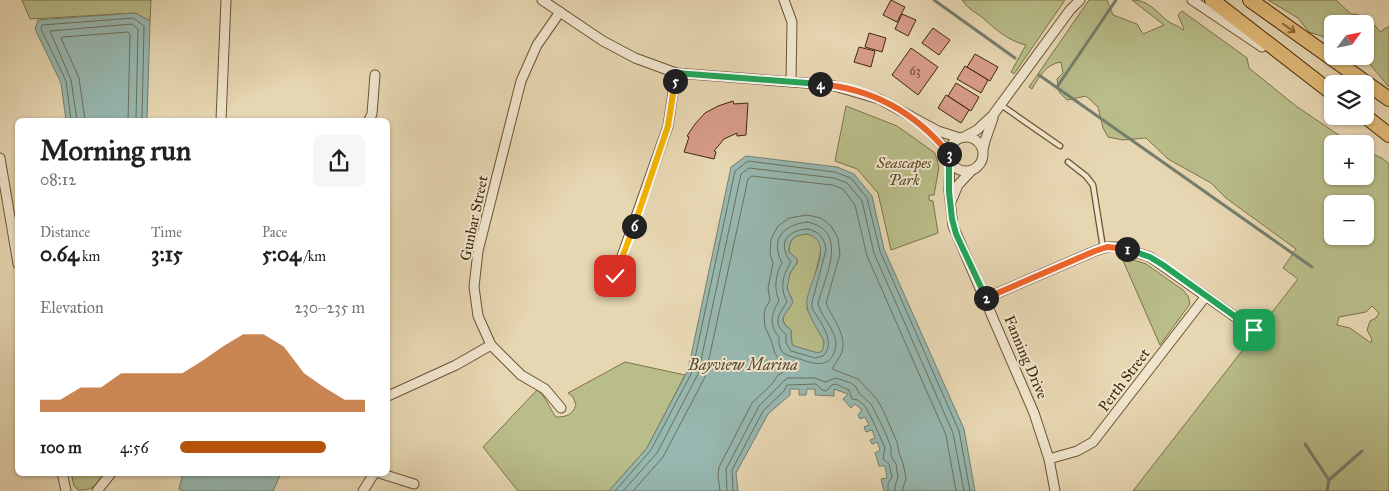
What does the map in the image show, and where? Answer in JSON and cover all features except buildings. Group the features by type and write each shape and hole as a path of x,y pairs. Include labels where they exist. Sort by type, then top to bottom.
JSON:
{"main road":[{"path":"1212,0 1324,87"},
{"path":"1250,0 1389,99"},
{"path":"1374,123 1389,135"}],"street":[{"path":"221,118 226,0"},
{"path":"542,0 603,41 635,58 676,73 831,85 865,94 894,106 938,132 962,138 970,137 977,141 983,152"},
{"path":"784,0 792,22 791,81"},
{"path":"1070,10 1075,0"},
{"path":"950,156 952,144 974,132 986,122 1070,10 1080,0"},
{"path":"1192,0 1319,84"},
{"name":"Gunbar Street","path":"560,12 537,45 520,82 478,251 474,287 478,316 491,345 521,375 545,389 561,408"},
{"path":"615,276 668,126 676,73"},
{"path":"371,118 375,75"},
{"path":"917,120 933,135 950,156 953,164 960,169 969,170 976,167 982,160 989,127 1001,104"},
{"name":"Fanning Drive","path":"950,156 948,181 956,234 986,298 1034,413 1049,459 1055,491"},
{"path":"0,158 15,246"},
{"name":"Fanning Drive","path":"951,210 952,197 958,185 976,167"},
{"path":"986,298 1103,248 1120,247 1150,257 1254,330"},
{"name":"Perth Street","path":"1049,459 1077,451 1093,442 1206,296"},
{"path":"390,395 456,365 491,345"},
{"path":"63,476 66,491"},
{"path":"97,491 109,476"},
{"path":"363,491 372,476"},
{"path":"388,476 414,484"}],"lane":[{"path":"1001,104 1060,146"},
{"path":"1068,162 1086,176 1092,185 1103,248"}],"green space":[{"path":"22,0 151,0 150,21 135,13 30,19"},
{"path":"962,0 1065,0 1014,74 1011,72 1026,45 1014,41 993,27 970,9"},
{"path":"1089,0 1107,0 1113,15 1137,24 1143,34 1164,25 1132,0 1144,2 1169,22 1183,30 1178,15 1182,11 1247,58 1249,68 1296,106 1339,135 1324,135 1324,185 1374,185 1374,155 1389,164 1389,491 1133,491 1298,279 1283,268 1296,249 1226,198 1211,183 1168,159 1146,138 1123,140 1108,137 1103,128 1098,107 1086,96 1067,100 1059,92 1057,79 1063,73 1061,62 1047,68 1032,89 1029,87","holes":["1372,306 1379,313 1376,318 1370,321 1367,330 1372,339 1371,343 1350,328 1337,325 1339,317 1366,312"]},
{"path":"1268,0 1336,0 1351,14 1360,15 1324,15 1324,37 1309,32 1298,18"},
{"path":"1374,25 1380,32 1389,26 1389,87 1371,65 1374,65"},
{"name":"Seascapes Park","path":"846,106 897,126 935,153 939,167 934,195 929,195 929,200 933,201 938,233 891,250 878,193 857,169 835,161"},
{"path":"807,234 817,239 821,247 807,309 824,341 824,347 820,352 792,345 791,330 785,324 783,318 783,315 790,307 792,298 787,289 788,280 791,271 797,263 797,259 789,252 790,244 793,238"},
{"path":"1121,256 1146,264 1183,290 1188,296 1190,304 1160,345"},
{"path":"625,362 685,375 647,448 609,491 518,491 483,447 537,390 556,417 566,416 573,411 576,405 573,397 568,393"},
{"path":"72,476 103,476 91,488 78,490 74,486"}],"water":[{"path":"135,13 150,21 147,118 66,118 61,83 35,29 38,20"},
{"name":"Bayview Marina","path":"746,156 837,167 854,174 872,196 884,249 964,429 975,491 884,491 881,479 887,478 885,466 879,466 875,453 880,450 877,442 872,444 870,440 875,438 872,430 866,432 864,427 869,425 865,417 860,419 858,415 862,410 855,404 851,408 843,399 848,394 834,389 834,396 815,395 815,389 807,389 806,395 799,395 799,389 790,389 790,395 768,414 736,473 738,491 609,491 647,448 688,370 731,167","holes":["807,234 816,239 820,246 820,255 807,298 807,306 812,320 824,341 824,347 820,352 792,345 791,330 786,326 783,319 793,302 787,288 790,273 797,263 797,259 789,252 791,241 793,238"]},
{"path":"182,476 280,476 273,491 183,491 179,489"}],"waterway":[{"path":"934,0 1015,58"},
{"path":"1057,87 1116,0"},
{"path":"1039,75 1312,267"},
{"path":"1305,444 1329,480"},
{"path":"1327,491 1329,480 1362,451"}],"route":[{"path":"615,276 644,199 668,126 676,73 791,81 831,85 879,99 917,120 933,135 950,154 948,181 952,219 956,234 986,298 1095,251 1107,247 1120,247 1136,251 1163,265 1254,330"}]}
